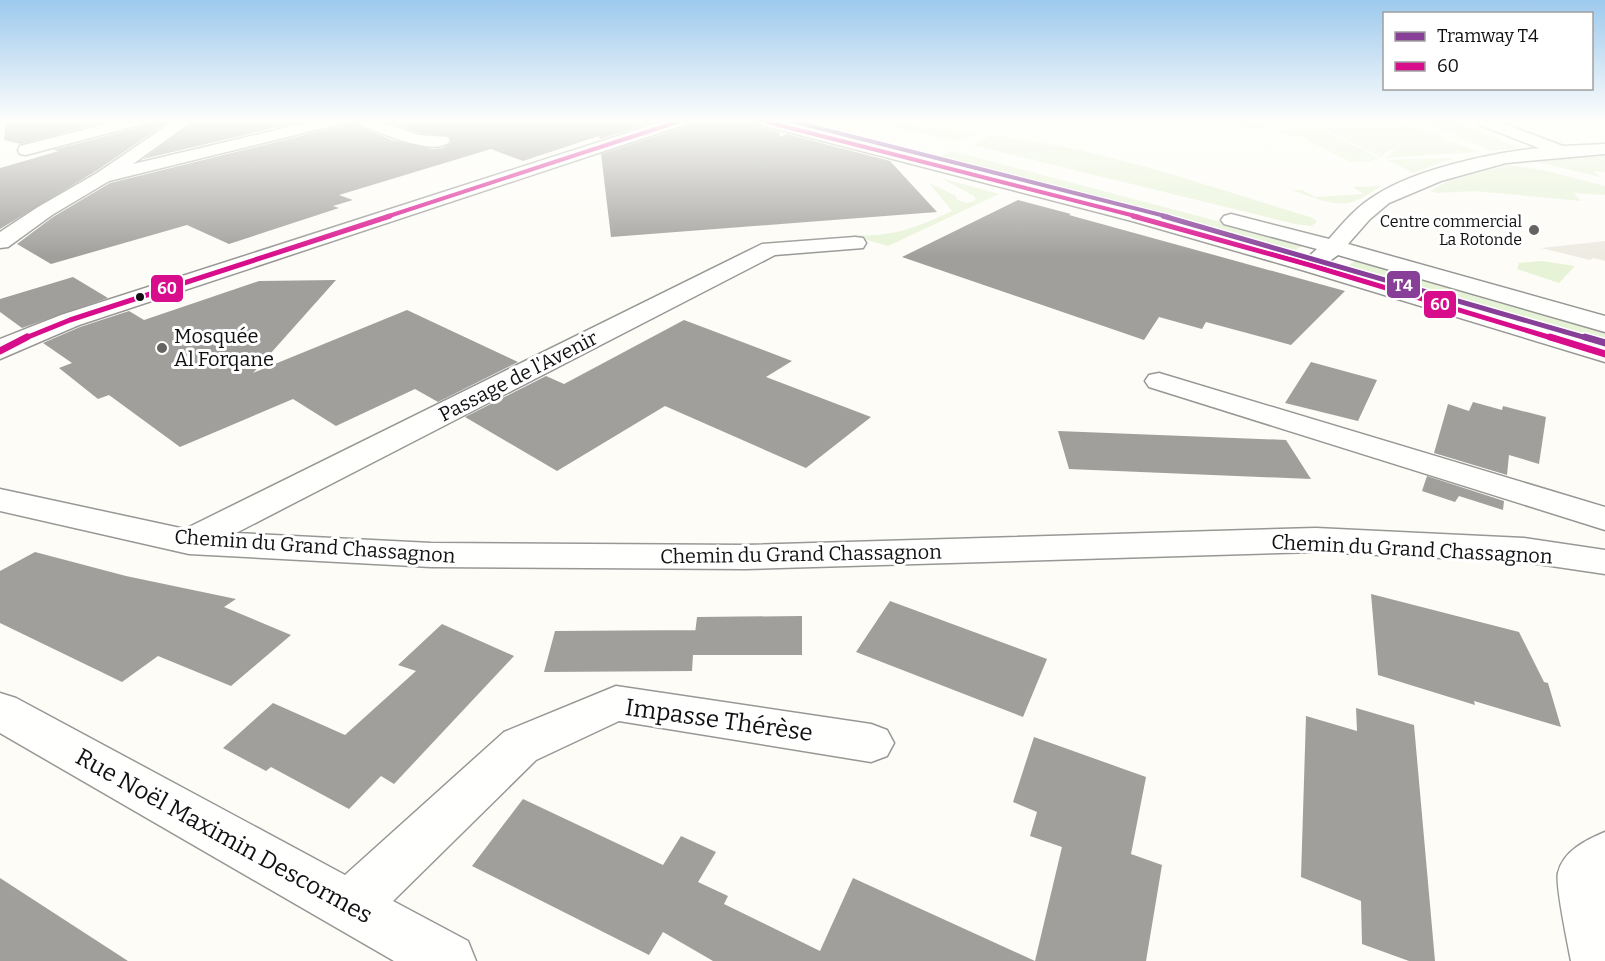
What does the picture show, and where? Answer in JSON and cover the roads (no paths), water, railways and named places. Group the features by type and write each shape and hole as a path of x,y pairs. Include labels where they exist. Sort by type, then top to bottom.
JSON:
{"street":[{"path":"0,242 45,211 118,167"},
{"path":"103,177 145,167"},
{"path":"0,351 10,344 70,320 540,167"},
{"path":"948,167 1310,265 1605,354"},
{"path":"1024,167 1174,205"},
{"path":"1310,265 1334,247 1356,220 1382,199 1462,167"},
{"path":"0,223 45,211"},
{"path":"1208,214 1334,247 1605,324"},
{"name":"Passage de l'Avenir","path":"189,542 770,249 855,243"},
{"path":"1159,381 1605,519"},
{"name":"Chemin du Grand Chassagnon","path":"0,500 189,542 431,555 746,557 1316,540 1524,550 1605,562"},
{"name":"Impasse Thérèse","path":"350,906 520,746 616,704 871,743"},
{"name":"Rue Noël Maximin Descormes","path":"0,711 448,961"},
{"path":"1599,961 1583,875 1605,856"}],"tram line":[{"name":"T4","path":"972,167 1165,216 1605,343"}],"place":[{"name":"Centre commercial La Rotonde","path":"1534,230"},
{"name":"Mosquée Al Forqane","path":"162,348"}]}
